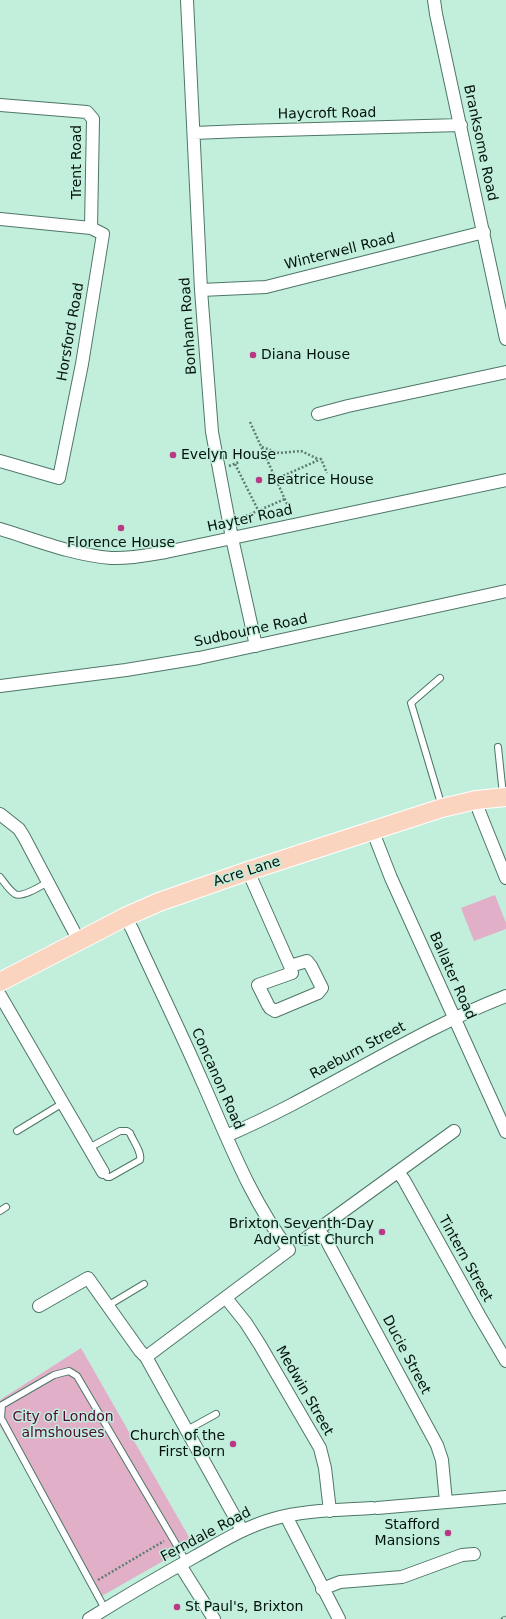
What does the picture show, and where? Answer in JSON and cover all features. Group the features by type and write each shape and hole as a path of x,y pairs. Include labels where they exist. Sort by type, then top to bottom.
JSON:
{"main road":[{"name":"Acre Lane","path":"0,982 125,917 159,902 248,871 373,832 442,808 476,800 504,797"}],"street":[{"name":"Bonham Road","path":"187,0 201,290 212,432 232,538 256,646"},
{"name":"Branksome Road","path":"434,0 506,339"},
{"name":"Trent Road","path":"0,105 87,112 93,119 91,228"},
{"name":"Haycroft Road","path":"194,134 242,131 461,125"},
{"path":"0,219 91,228"},
{"name":"Horsford Road","path":"0,461 59,478 82,364 103,234 91,228"},
{"name":"Winterwell Road","path":"201,290 266,287 484,232"},
{"path":"318,414 348,406 506,372"},
{"name":"Hayter Road","path":"0,529 75,552 112,558 142,556 506,480"},
{"name":"Sudbourne Road","path":"0,686 126,670 198,658 506,591"},
{"path":"476,800 506,878"},
{"path":"0,814 20,829 79,941"},
{"name":"Ballater Road","path":"373,832 391,878 506,1132"},
{"path":"248,871 292,973 258,985 268,1005 275,1011 318,993 322,988 307,961 290,966"},
{"name":"Concanon Road","path":"125,917 132,929 260,1207 289,1250 226,1298"},
{"path":"0,995 103,1172"},
{"name":"Raeburn Street","path":"226,1136 280,1110 455,1017 506,996"},
{"path":"305,1239 454,1131"},
{"name":"Tintern Street","path":"398,1172 506,1361"},
{"name":"Ducie Street","path":"317,1230 326,1239 437,1445 442,1460 446,1502"},
{"path":"39,1306 88,1278 140,1351 146,1357 242,1530"},
{"path":"146,1357 226,1298"},
{"name":"Medwin Street","path":"226,1298 246,1323 260,1345 320,1448 323,1457 330,1511"},
{"name":"Ferndale Road","path":"89,1619 242,1530 286,1516 506,1497"},
{"path":"286,1516 322,1589 339,1619"},
{"path":"322,1589 340,1582 402,1577 462,1555 474,1554"},
{"path":"183,1563 214,1619"}],"lane":[{"path":"440,678 411,703 442,808"},
{"path":"498,747 504,797"},
{"path":"0,877 14,894 20,895 26,894 48,882"},
{"path":"17,1131 63,1103"},
{"path":"89,1148 120,1131 127,1131 130,1133 141,1157 140,1160 110,1177 107,1177 103,1172"},
{"path":"0,1211 6,1208"},
{"path":"109,1306 144,1284"},
{"path":"105,1609 1,1418 2,1405 54,1375 69,1371 77,1376 172,1537 183,1563"},
{"path":"187,1430 216,1414"}],"path":[{"path":"250,422 296,524"},
{"path":"262,447 279,453 301,451 316,458 317,461"},
{"path":"276,480 321,460 327,473"},
{"path":"235,464 258,510"},
{"path":"246,535 246,516 285,500"},
{"path":"91,1584 172,1537"}],"green space":[{"path":"495,895 506,923 506,929 474,941 461,908"},
{"name":"City of London almshouses","path":"81,1348 193,1544 100,1597 0,1426 0,1400"}],"place":[{"name":"Diana House","path":"253,355"},
{"name":"Evelyn House","path":"173,455"},
{"name":"Beatrice House","path":"259,480"},
{"name":"Florence House","path":"121,528"},
{"name":"Brixton Seventh-Day Adventist Church","path":"382,1232"},
{"name":"Church of the First Born","path":"233,1444"},
{"name":"Stafford Mansions","path":"448,1533"},
{"name":"St Paul's, Brixton","path":"177,1607"}]}
